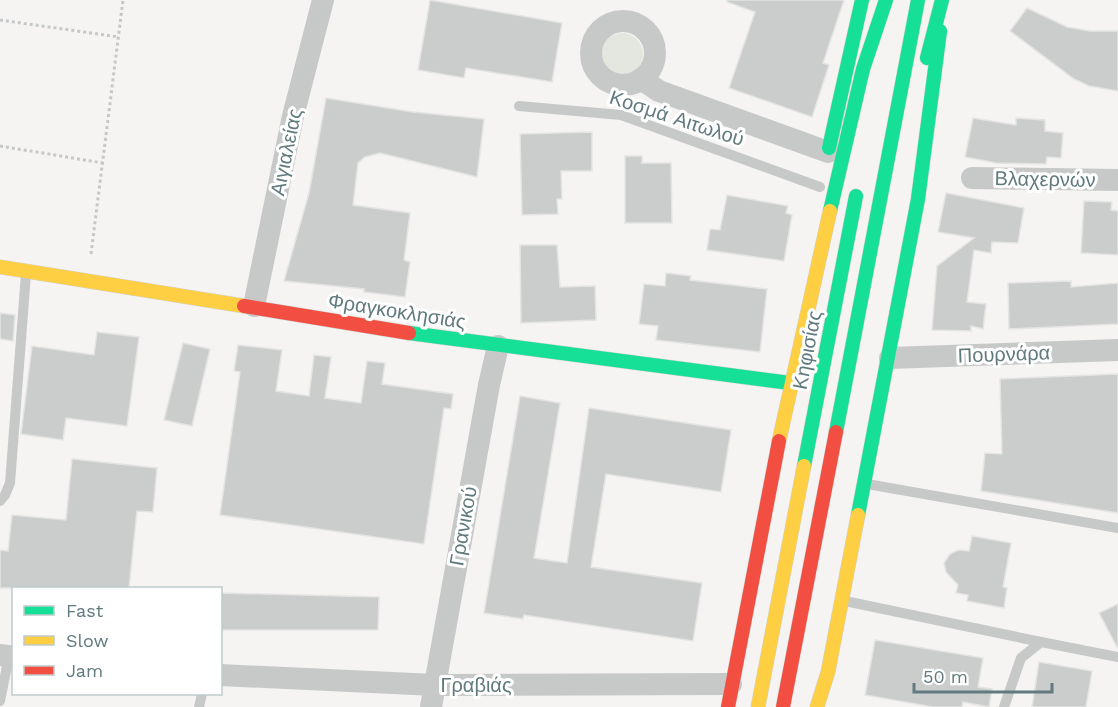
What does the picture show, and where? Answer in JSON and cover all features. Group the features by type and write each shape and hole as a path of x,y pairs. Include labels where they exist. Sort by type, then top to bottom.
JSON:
{"main road":[{"path":"817,270 820,187 862,0"},
{"path":"817,270 863,69 886,0"},
{"path":"882,59 894,0"},
{"path":"783,707 918,0"},
{"path":"916,100 943,0"},
{"path":"817,707 828,672 890,358 926,153 943,0"},
{"path":"855,338 908,134"},
{"name":"Κηφισίας","path":"758,707 860,177"},
{"name":"Φραγκοκλησιάς","path":"0,267 88,279 498,346 790,383"},
{"name":"Κηφισίας","path":"729,695 790,383 817,270"},
{"path":"827,707 828,672"},
{"path":"721,707 729,695"}],"street":[{"name":"Αιγιαλείας","path":"254,306 293,116 323,0"},
{"path":"641,79 659,91 828,152"},
{"name":"Βλαχερνών","path":"972,178 1118,180"},
{"name":"Γρανικού","path":"433,696 498,346"},
{"name":"Πουρνάρα","path":"890,358 1118,350"},
{"name":"Γραβιάς","path":"222,675 433,696 729,695"}],"lane":[{"name":"Κοσμά Αιτωλού","path":"519,106 621,116 820,187"},
{"path":"0,501 10,483 27,271"},
{"path":"864,483 1118,528"},
{"path":"842,601 1118,657"},
{"path":"1004,707 1021,658 1041,642"},
{"path":"0,701 7,656"}],"path":[{"path":"88,279 123,0"},
{"path":"0,20 119,37"},
{"path":"0,146 104,163"}],"shaded area":[{"path":"622,33 637,39 643,54 637,69 622,75 607,69 601,54 607,39"}],"building":[{"path":"430,0 562,23 552,82 466,68 464,78 418,70"},
{"path":"727,0 844,0 823,63 829,65 812,117 729,88 755,12 727,2"},
{"path":"1027,8 1067,27 1090,31 1118,31 1118,91 1089,86 1074,79 1010,31"},
{"path":"326,98 413,112 484,119 477,177 380,153 365,157 358,163 353,205 410,213 404,260 410,262 405,297 364,292 364,289 284,281 309,193"},
{"path":"973,118 1016,125 1016,118 1045,120 1045,131 1063,133 1061,158 1047,157 1046,164 996,163 965,157"},
{"path":"592,132 592,171 561,171 562,199 557,199 558,214 522,215 520,134"},
{"path":"625,156 642,156 642,163 671,163 672,223 625,223"},
{"path":"946,193 1024,208 1018,243 992,242 991,253 974,250 967,302 986,304 983,329 971,326 971,331 932,330 937,266 974,238 938,232"},
{"path":"727,195 788,206 786,213 792,215 784,261 707,250 710,229 720,230"},
{"path":"1084,201 1112,202 1111,210 1118,211 1118,255 1081,253"},
{"path":"520,245 557,245 560,287 595,286 596,320 521,323"},
{"path":"666,273 691,276 690,280 767,289 760,352 656,340 658,326 639,324 644,284 665,286"},
{"path":"1071,281 1071,287 1118,283 1118,324 1009,329 1008,283"},
{"path":"0,313 15,315 13,341 0,339"},
{"path":"97,332 139,337 127,426 66,418 63,440 21,434 32,346 94,355"},
{"path":"183,343 210,349 192,426 164,420"},
{"path":"238,345 282,350 276,391 309,396 314,355 331,357 325,398 361,403 367,361 385,363 382,384 453,394 451,409 444,408 424,544 220,515 240,372 234,371"},
{"path":"1118,374 1118,513 981,491 985,453 1002,454 1000,379"},
{"path":"520,396 560,403 534,558 567,563 589,408 731,430 721,492 606,474 591,567 702,583 693,641 524,615 523,619 484,613"},
{"path":"72,459 157,468 153,512 137,511 129,587 0,588 0,550 8,551 12,515 66,520"},
{"path":"972,536 1011,543 1003,587 1007,588 1004,608 967,601 968,595 956,593 958,585 946,572 944,563 950,554 958,550 969,551"},
{"path":"222,593 379,597 378,630 222,630"},
{"path":"1118,604 1118,649 1099,613"},
{"path":"875,640 983,658 978,687 992,689 989,707 963,702 962,707 933,707 865,695"},
{"path":"1039,662 1092,671 1086,707 1032,707"}],"traffic: fast":[{"path":"829,148 862,0"},
{"path":"830,211 863,69 886,0"},
{"path":"836,432 918,0"},
{"path":"927,58 942,0"},
{"path":"858,515 918,199 940,31"},
{"path":"804,466 856,196"},
{"path":"409,333 790,383"}],"traffic: slow":[{"path":"779,441 830,211"},
{"path":"0,267 244,306"},
{"path":"758,707 804,466"},
{"path":"817,707 828,672 858,515"}],"traffic: jam":[{"path":"244,306 409,333"},
{"path":"783,707 836,432"},
{"path":"728,707 779,441"}]}
